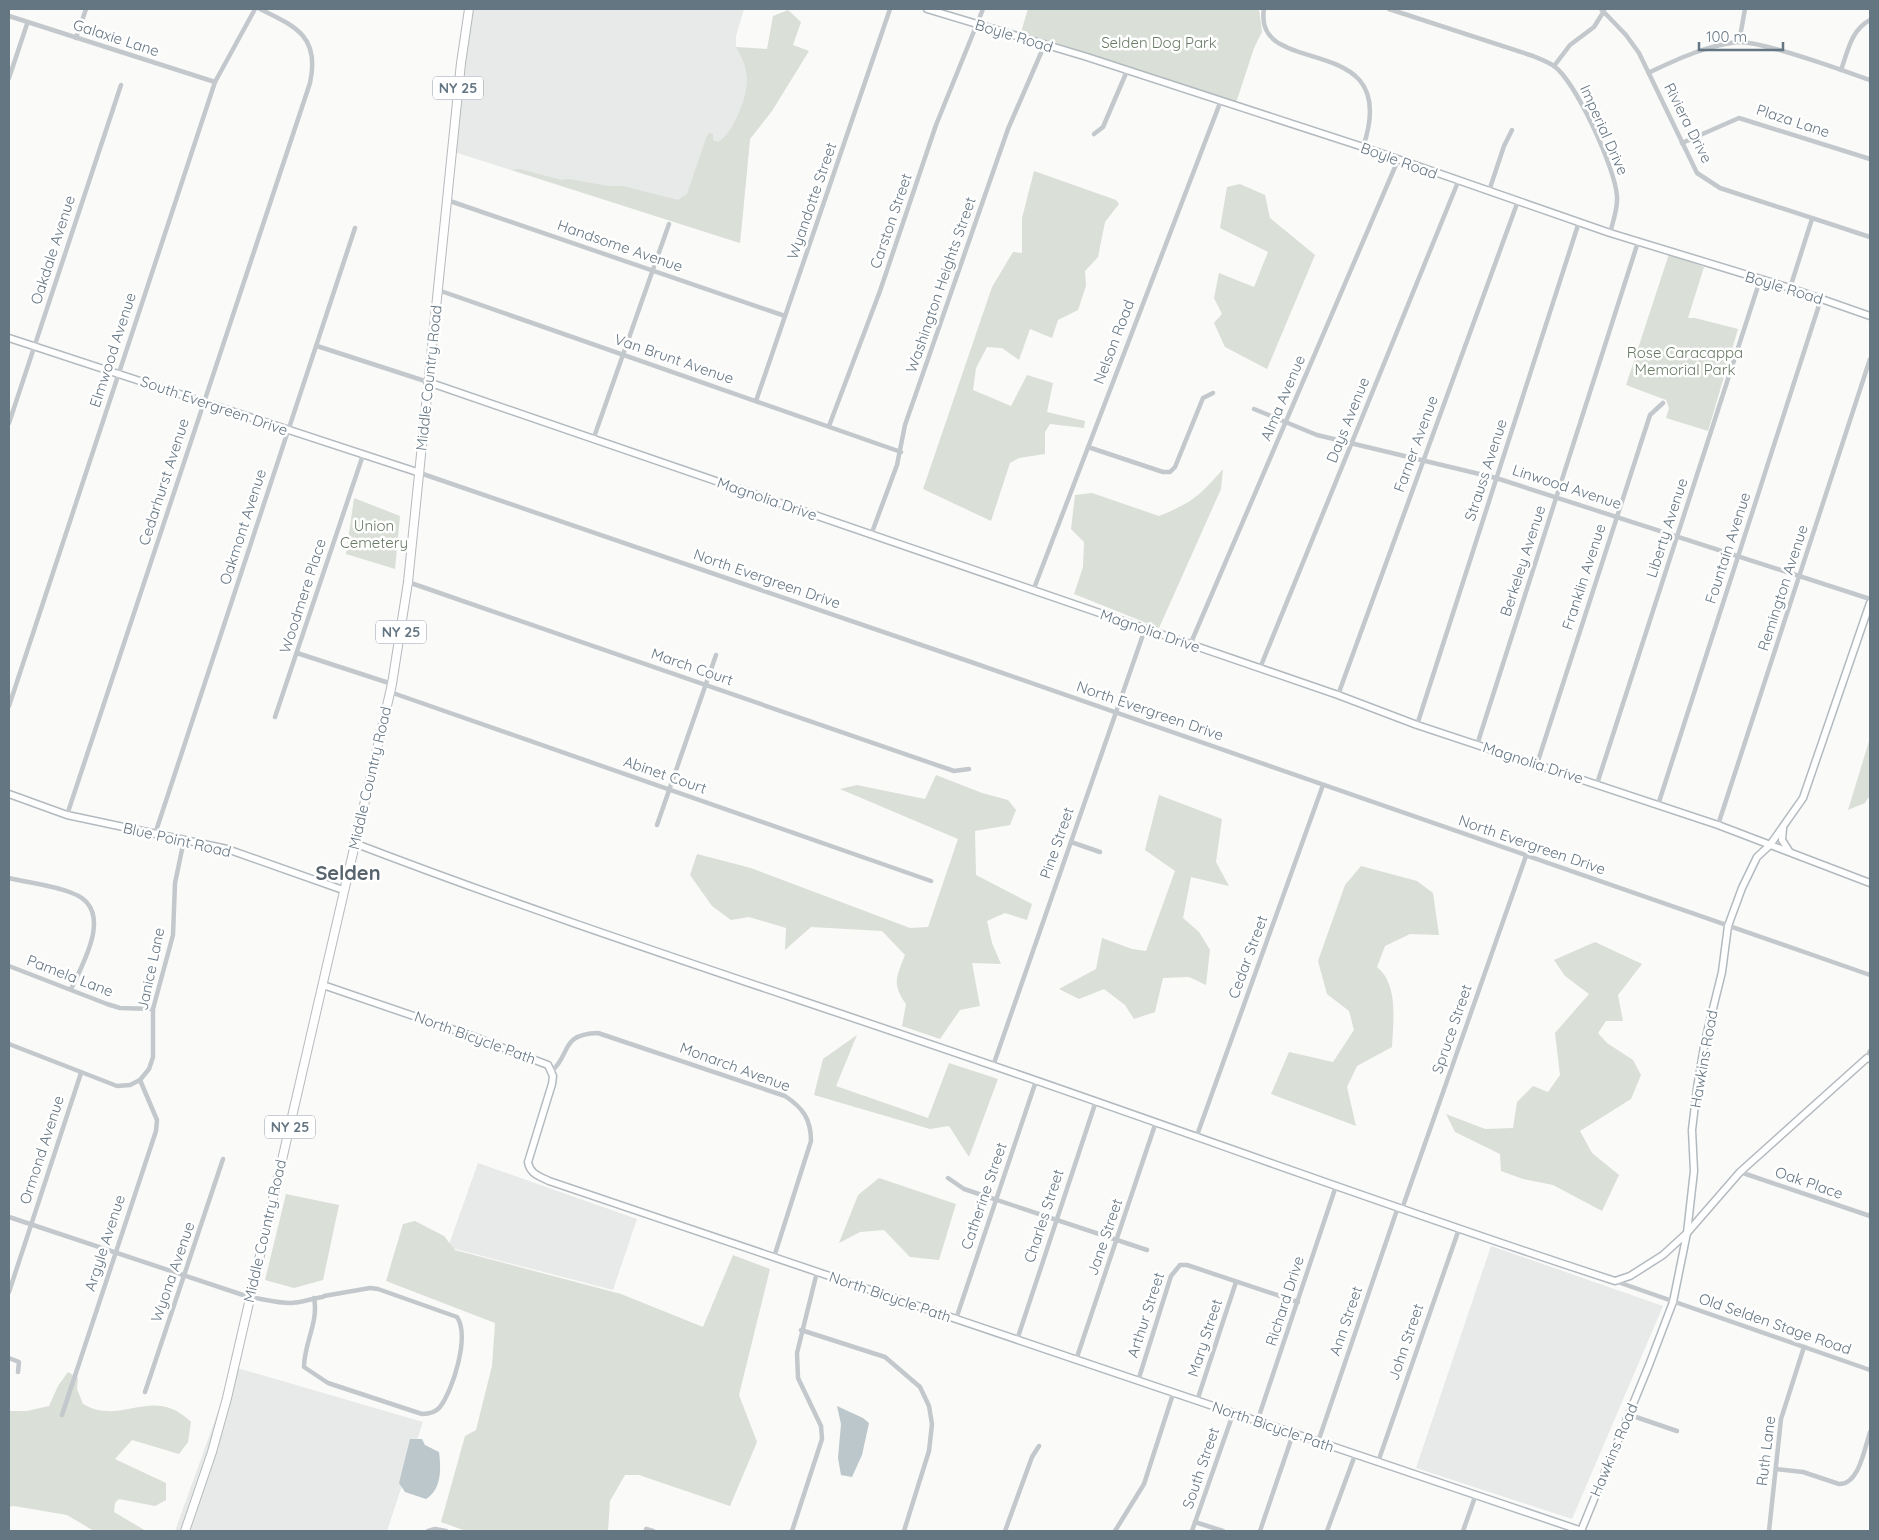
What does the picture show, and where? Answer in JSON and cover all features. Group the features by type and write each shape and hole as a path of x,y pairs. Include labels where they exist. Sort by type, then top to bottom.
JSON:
{"main road":[{"name":"Middle Country Road","path":"185,1531 212,1452 250,1297 391,688 408,582 463,39 469,9"}],"street":[{"path":"76,38 86,9"},
{"name":"Elmwood Avenue","path":"9,706 215,82 255,9"},
{"name":"Cedarhurst Avenue","path":"67,815 314,67 312,51 303,33 260,9"},
{"name":"Wyandotte Street","path":"756,401 890,9"},
{"name":"Boyle Road","path":"927,9 1363,147 1458,182 1610,233 1790,288 1870,316"},
{"name":"Carston Street","path":"829,426 880,291 936,125 983,9"},
{"path":"1264,9 1262,19 1264,29 1275,42 1283,47 1338,65 1360,80 1370,102 1371,115 1363,147"},
{"name":"Imperial Drive","path":"1389,9 1533,56 1554,66 1564,76 1582,105 1612,172 1617,198 1610,233"},
{"path":"1738,42 1745,9"},
{"path":"1554,66 1570,44 1594,27 1602,10"},
{"name":"Riviera Drive","path":"1602,10 1626,35 1650,72 1657,93 1698,173 1720,188 1870,237"},
{"name":"Galaxie Lane","path":"9,16 27,24 215,82"},
{"path":"1841,70 1852,40 1859,28 1870,20"},
{"path":"9,78 27,24"},
{"path":"1650,72 1700,50 1738,42 1771,49 1870,80"},
{"name":"Washington Heights Street","path":"871,536 901,452 905,426 1008,129 1044,46"},
{"path":"1094,134 1103,128 1126,71"},
{"name":"Oakdale Avenue","path":"9,423 121,85"},
{"name":"Nelson Road","path":"1033,590 1220,103"},
{"name":"Plaza Lane","path":"1682,143 1739,118 1870,159"},
{"path":"1489,191 1504,146 1512,130"},
{"name":"Alma Avenue","path":"1190,645 1398,160"},
{"name":"Days Avenue","path":"1260,668 1458,182"},
{"name":"Handsome Avenue","path":"447,200 785,316"},
{"name":"Farner Avenue","path":"1338,695 1518,201"},
{"path":"1790,288 1812,218"},
{"name":"Strauss Avenue","path":"1417,725 1578,222"},
{"path":"593,440 669,224"},
{"name":"Oakmont Avenue","path":"154,834 355,228"},
{"name":"Berkeley Avenue","path":"1477,745 1638,242"},
{"name":"Liberty Avenue","path":"1597,784 1760,280"},
{"name":"Van Brunt Avenue","path":"438,290 901,452"},
{"name":"Fountain Avenue","path":"1658,805 1821,299"},
{"name":"South Evergreen Drive","path":"9,338 420,474"},
{"path":"317,346 428,382"},
{"name":"Remington Avenue","path":"1718,825 1870,359"},
{"name":"Magnolia Drive","path":"428,382 871,536 1338,695 1417,725 1718,825 1870,883"},
{"path":"1088,447 1163,472 1170,472 1175,467 1203,398 1213,393"},
{"name":"Franklin Avenue","path":"1537,764 1650,415 1663,403"},
{"name":"Linwood Avenue","path":"1254,409 1317,435 1496,478 1870,599"},
{"name":"Woodmere Place","path":"275,717 363,455"},
{"name":"North Evergreen Drive","path":"420,474 1116,712 1870,976"},
{"name":"March Court","path":"408,582 954,771 969,769"},
{"name":"Hawkins Road","path":"1581,1531 1630,1415 1673,1302 1687,1233 1694,1171 1692,1130 1697,1088 1705,1041 1722,972 1728,926 1742,888 1757,856 1770,845 1803,798 1870,603"},
{"name":"Pine Street","path":"994,1066 1144,629"},
{"name":"Abinet Court","path":"297,653 670,790 931,881"},
{"path":"656,825 670,790 716,655"},
{"name":"Cedar Street","path":"1196,1138 1323,785"},
{"name":"Blue Point Road","path":"9,794 67,815 227,850 343,890"},
{"path":"1782,828 1782,840 1790,852"},
{"name":"Janice Lane","path":"140,1080 149,1069 152,1057 153,1009 173,935 175,883 184,840"},
{"path":"1071,842 1100,852"},
{"path":"354,844 514,904 1036,1080 1196,1138 1615,1281 1652,1263 1687,1233 1740,1172 1869,1059 1870,1051"},
{"name":"Spruce Street","path":"1400,1208 1526,856"},
{"path":"9,878 72,892 86,902 91,909 95,918 95,931 72,989"},
{"name":"Pamela Lane","path":"9,966 120,1008 153,1009"},
{"name":"North Bicycle Path","path":"323,985 539,1060 548,1065 552,1071 552,1084 528,1162 530,1170 534,1175 1173,1394 1581,1531"},
{"name":"Monarch Avenue","path":"552,1071 572,1041 580,1035 598,1033 785,1096 799,1105 807,1115 811,1129 811,1141 774,1257"},
{"path":"9,1044 117,1086 130,1085 140,1080"},
{"name":"Ormond Avenue","path":"9,1292 81,1073"},
{"name":"Argyle Avenue","path":"62,1415 156,1131 156,1116 140,1080"},
{"name":"Catherine Street","path":"956,1319 1036,1080"},
{"name":"Charles Street","path":"1016,1340 1096,1101"},
{"name":"Jane Street","path":"1076,1360 1156,1122"},
{"name":"Wyona Avenue","path":"145,1392 223,1159"},
{"name":"Oak Place","path":"1740,1172 1870,1216"},
{"path":"948,1178 964,1189 1147,1250"},
{"name":"Richard Drive","path":"1257,1422 1336,1186"},
{"name":"Ann Street","path":"1318,1442 1400,1208"},
{"path":"9,1217 250,1297 291,1303 314,1298 370,1288 458,1317 462,1325 460,1352 449,1389 439,1409 430,1414 422,1414 328,1383 304,1367 304,1356 317,1311 314,1298"},
{"name":"John Street","path":"1378,1462 1459,1229"},
{"name":"Arthur Street","path":"1138,1381 1171,1276 1180,1265 1187,1265 1236,1282"},
{"path":"792,1531 822,1439 821,1426 798,1378 797,1352 817,1272"},
{"name":"Old Selden Stage Road","path":"1615,1281 1870,1370"},
{"path":"1236,1282 1298,1302"},
{"name":"Mary Street","path":"1197,1401 1236,1282"},
{"path":"801,1330 885,1357 920,1387 929,1406 932,1424 929,1451 904,1531"},
{"name":"Ruth Lane","path":"1769,1531 1781,1419 1804,1347"},
{"path":"9,1358 19,1362 18,1372"},
{"path":"1115,1531 1144,1484 1173,1394"},
{"name":"South Street","path":"1192,1531 1233,1414"},
{"path":"1630,1415 1677,1431"},
{"path":"1776,1469 1790,1469 1839,1484 1847,1483 1855,1475 1870,1432"},
{"path":"1260,1531 1293,1434"},
{"path":"1005,1531 1032,1457 1039,1446"},
{"path":"1327,1531 1355,1455"},
{"path":"1463,1531 1475,1496"},
{"path":"1196,1522 1223,1531"},
{"path":"428,1531 435,1528 446,1531"},
{"path":"646,1529 653,1531"}],"shaded area":[{"path":"469,9 744,9 736,36 736,47 773,59 750,139 740,243 451,151"},
{"path":"478,1163 637,1219 613,1290 448,1247"},
{"path":"1491,1246 1663,1306 1572,1519 1416,1468"},
{"path":"234,1367 423,1422 387,1531 175,1531"},
{"path":"837,1406 863,1418 869,1423 862,1455 852,1477 841,1475 838,1458 841,1424"},
{"path":"410,1439 422,1439 425,1445 439,1452 440,1471 438,1484 426,1499 405,1492 399,1483"}],"green space":[{"name":"Selden Dog Park","path":"1028,9 1259,9 1262,32 1254,48 1236,103 1021,32"},
{"path":"788,10 801,22 793,45 809,51 772,111 750,139 740,243 512,170 520,169 561,180 569,179 608,186 623,186 678,200 687,194 709,133 713,134 713,140 718,142 724,138 734,124 742,105 747,76 744,63 736,47 767,49 773,16"},
{"path":"1034,171 1116,200 1119,204 1105,222 1098,257 1085,271 1086,286 1078,310 1058,320 1052,338 1030,329 1019,360 1002,348 987,347 976,368 973,390 1011,406 1027,375 1053,383 1047,412 1085,421 1084,428 1050,424 1045,432 1045,454 1019,458 1010,463 991,521 923,489 992,287 1013,252 1022,253 1022,218"},
{"path":"1240,184 1265,195 1270,218 1315,255 1267,369 1225,347 1214,323 1222,314 1214,298 1219,273 1254,287 1268,252 1220,228 1227,187"},
{"name":"Rose Caracappa Memorial Park","path":"1669,254 1704,267 1688,318 1695,318 1738,329 1708,431 1666,418 1669,408 1666,400 1626,385"},
{"path":"1223,469 1221,489 1159,628 1074,594 1083,567 1084,542 1071,529 1075,495 1092,493 1159,516 1194,498"},
{"name":"Union Cemetery","path":"354,498 400,516 395,569 346,554"},
{"path":"1870,738 1870,795 1865,803 1848,810"},
{"path":"936,775 982,793 1008,800 1016,810 1010,825 975,831 976,875 1032,904 1027,920 1005,913 987,921 992,943 1001,964 972,963 980,1006 960,1010 940,1039 902,1026 906,1004 897,986 897,981 905,955 882,931 811,927 785,950 786,928 749,917 731,920 712,906 690,875 697,854 751,868 910,928 928,927 958,839 840,789 857,785 925,799"},
{"path":"1159,795 1222,819 1216,862 1229,886 1191,877 1183,918 1199,932 1210,950 1206,985 1189,977 1163,978 1155,1012 1134,1019 1125,1005 1104,989 1079,999 1059,989 1096,969 1102,938 1132,949 1146,951 1175,871 1145,850"},
{"path":"1361,866 1417,881 1433,893 1439,935 1410,934 1385,946 1377,967 1389,984 1392,994 1392,1047 1357,1066 1347,1087 1356,1126 1271,1094 1289,1052 1333,1062 1354,1030 1349,1011 1327,994 1318,961 1345,885"},
{"path":"1595,942 1642,964 1618,995 1623,1021 1606,1021 1598,1033 1607,1043 1633,1060 1641,1075 1631,1099 1580,1131 1592,1153 1619,1175 1602,1211 1553,1185 1523,1179 1501,1171 1500,1154 1455,1132 1446,1114 1485,1129 1513,1128 1517,1102 1533,1086 1548,1092 1560,1075 1555,1033 1589,994 1565,976 1554,960"},
{"path":"857,1035 836,1086 928,1118 949,1063 998,1079 969,1157 949,1126 930,1129 814,1095 823,1059"},
{"path":"879,1178 956,1204 939,1260 910,1257 884,1230 860,1232 839,1243 858,1195"},
{"path":"286,1194 339,1205 323,1280 294,1288 265,1280"},
{"path":"415,1221 444,1236 455,1250 621,1294 703,1327 733,1255 770,1269 739,1395 757,1442 730,1506 639,1475 625,1475 610,1501 608,1531 466,1531 441,1522 465,1436 476,1430 492,1366 495,1323 386,1281 403,1224"},
{"path":"68,1372 78,1378 77,1389 83,1404 98,1410 111,1411 163,1406 177,1411 191,1422 188,1442 179,1454 132,1440 115,1459 166,1483 166,1500 155,1506 119,1499 115,1503 114,1512 146,1531 94,1531 67,1515 14,1506 9,1507 9,1411 27,1411 49,1406 58,1386"}],"district":[{"name":"Selden","path":"348,873"}]}
